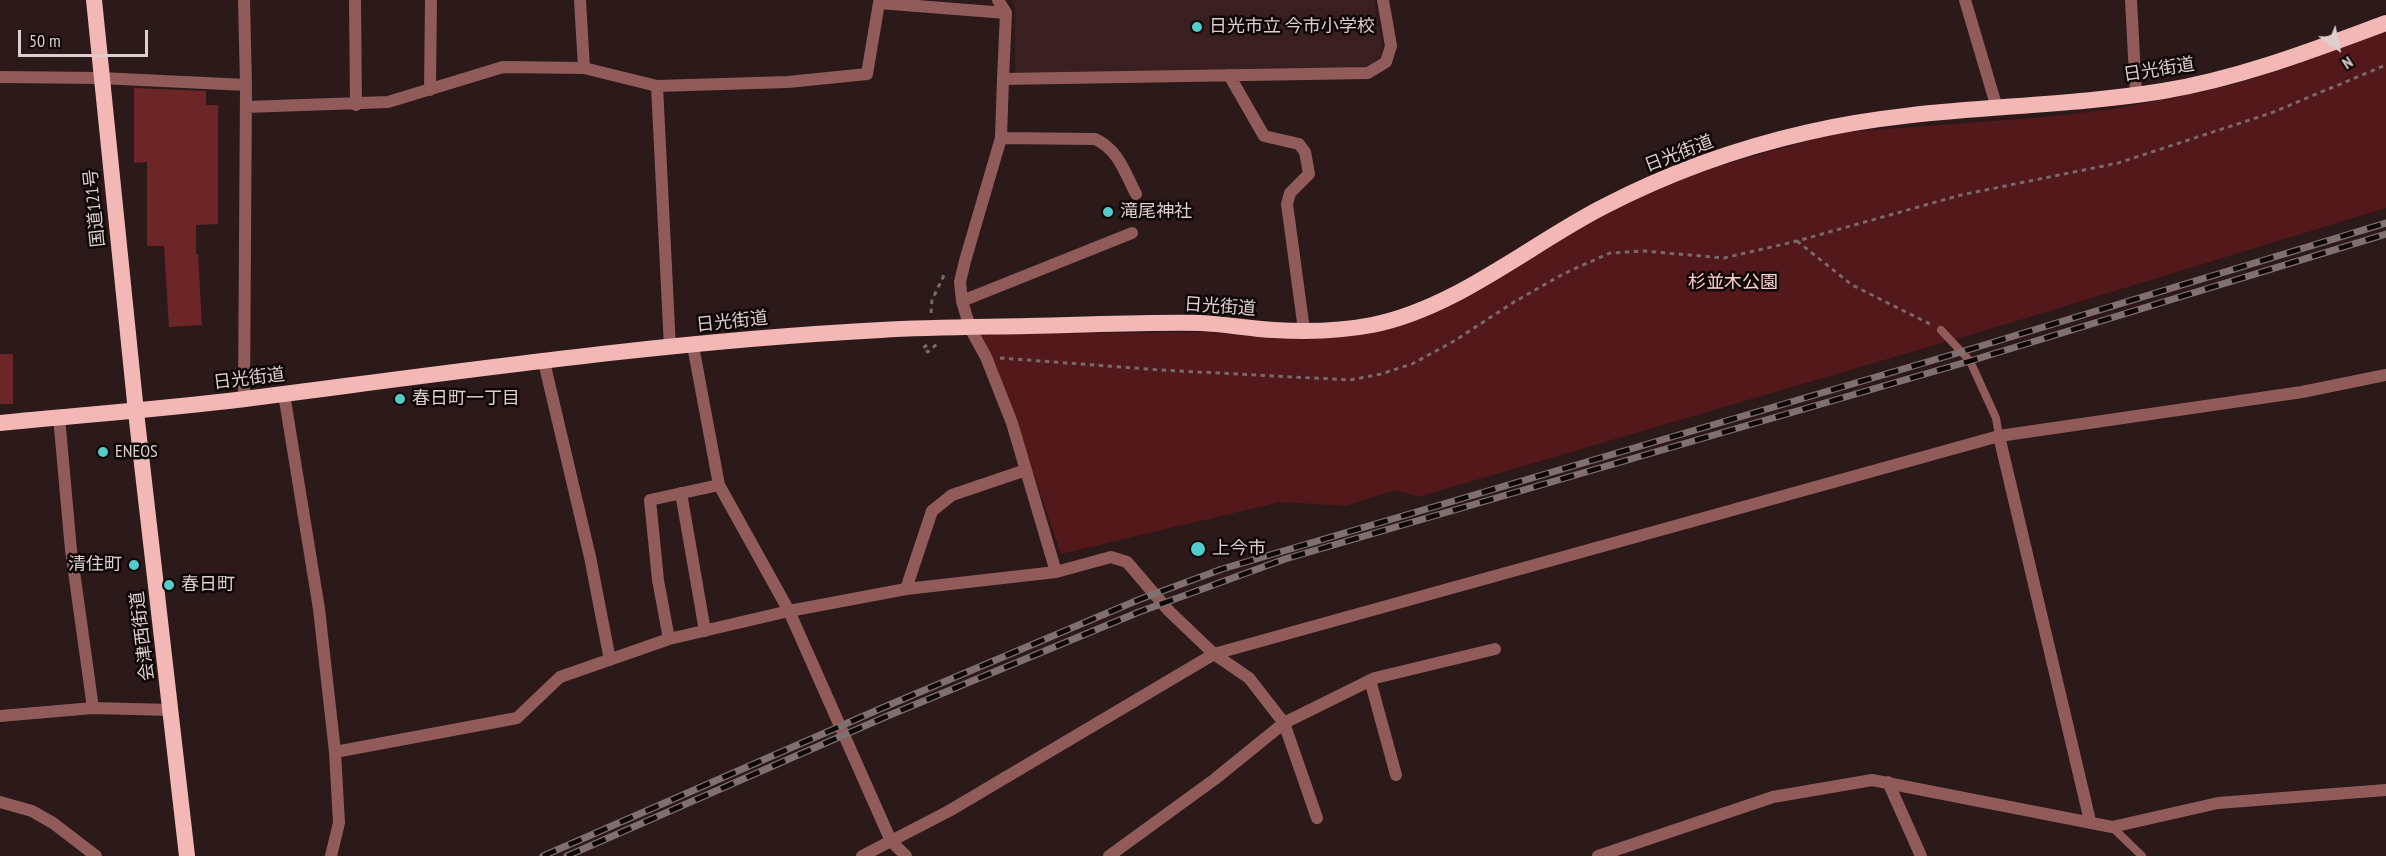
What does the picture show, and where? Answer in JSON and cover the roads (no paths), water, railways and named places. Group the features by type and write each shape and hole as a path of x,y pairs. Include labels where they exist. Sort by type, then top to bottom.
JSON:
{"highway":[{"name":"国道121号","path":"94,0 136,412"},
{"name":"日光街道","path":"0,423 136,412 670,348 884,330 1168,323 1209,324 1278,331 1376,325 1425,308 1469,286 1602,207 1662,180 1760,145 1830,127 1894,116 2136,95 2239,75 2278,63 2386,22"},
{"name":"会津西街道","path":"136,412 187,856"}],"street":[{"path":"244,0 246,84 244,399"},
{"path":"356,0 356,105"},
{"path":"430,90 431,0"},
{"path":"580,0 585,68"},
{"path":"998,0 1006,13 1001,138 960,282 962,301 970,328 986,357 1012,423 1056,572"},
{"path":"1003,79 1368,73 1386,62 1390,46 1383,0"},
{"path":"1965,0 1997,108"},
{"path":"2131,0 2136,95"},
{"path":"246,106 356,105 388,102 503,67 585,68 657,86 788,81 867,74 879,3 1006,13"},
{"path":"1229,75 1264,136 1299,144 1305,152 1309,174 1290,193 1287,204 1304,330"},
{"path":"0,77 102,78 246,84"},
{"path":"657,86 670,348"},
{"path":"1001,138 1095,139 1108,144 1136,194"},
{"path":"962,301 1132,232"},
{"path":"693,346 718,485 789,611 891,841 906,856"},
{"path":"544,362 590,557 610,660"},
{"path":"862,856 960,805 1214,654 2000,436 2302,392 2386,375"},
{"path":"284,394 319,609 335,752 339,823 331,856"},
{"path":"60,417 71,550 93,708"},
{"path":"2000,436 2090,821"},
{"path":"906,589 932,511 952,495 1026,470"},
{"path":"669,639 658,580 650,500 718,485"},
{"path":"681,493 705,631"},
{"path":"335,752 518,718 560,677 669,639 789,611 906,589 1056,572 1111,557 1127,562 1168,611 1214,654 1249,678 1284,723 1317,818"},
{"path":"1109,856 1215,779 1284,723 1370,680 1495,649"},
{"path":"1370,680 1396,775"},
{"path":"0,716 93,708 171,710"},
{"path":"1600,856 1773,797 1872,780 2112,827 2218,803 2386,789"},
{"path":"1888,782 1921,856"},
{"path":"0,802 32,811 53,823 96,856"}],"lane":[{"path":"1941,330 1970,362 1996,418 2000,436"},
{"path":"2112,827 2142,856"}],"railway":[{"path":"543,856 882,708 1138,600 1222,569 1961,352 2386,223"},
{"path":"567,856 885,717 1139,612 1285,559 1970,361 2386,234"}],"place":[{"name":"日光市立 今市小学校","path":"1197,27"},
{"name":"滝尾神社","path":"1108,212"},
{"name":"春日町一丁目","path":"400,399"},
{"name":"ENEOS","path":"103,452"},
{"name":"上今市","path":"1198,549"},
{"name":"清住町","path":"134,565"},
{"name":"春日町","path":"169,585"}],"park label":[{"name":"杉並木公園","path":"1733,283"}]}
